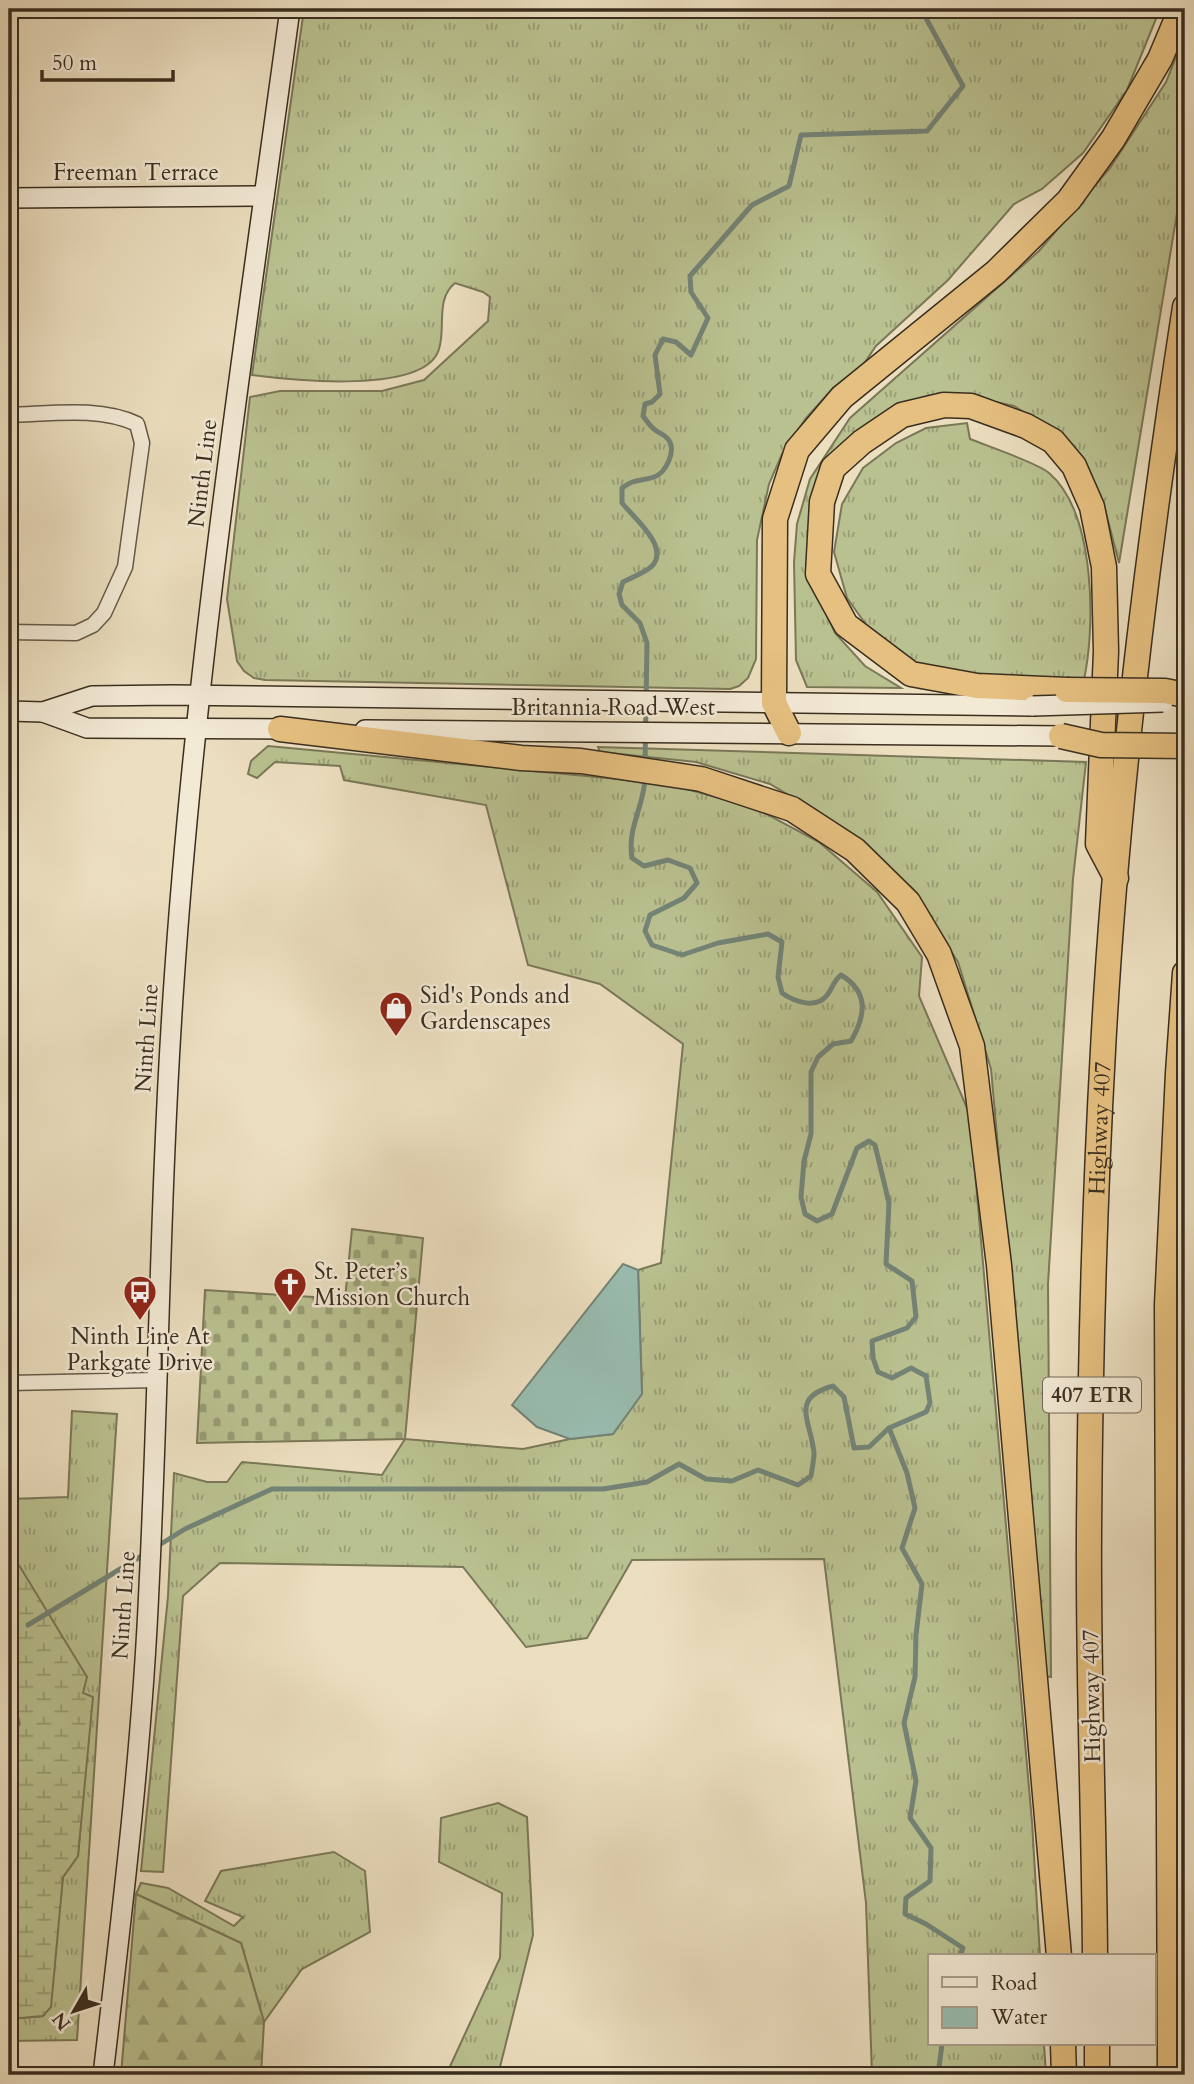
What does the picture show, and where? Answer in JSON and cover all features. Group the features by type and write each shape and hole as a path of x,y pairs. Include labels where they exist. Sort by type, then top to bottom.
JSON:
{"highway":[{"path":"789,733 774,703 775,519 797,450 842,397 996,272 1069,200 1113,139 1160,59 1181,9"},
{"name":"Highway 407","path":"1096,1954 1089,1507 1094,1256 1102,1062 1134,673 1185,307"},
{"path":"1116,878 1098,844 1106,651 1104,568 1092,507 1074,467 1053,441 1026,426 971,406 944,405 902,415 862,442 833,468 822,502 818,574 846,625 911,674 978,686 1067,690 1165,691 1185,695"},
{"path":"280,729 509,756 581,761 701,779 792,810 855,850 908,902 939,954 972,1046 999,1265 1059,1954"},
{"path":"1061,736 1101,745 1185,747"},
{"name":"407 ETR","path":"1170,2075 1167,1304 1185,973"},
{"path":"1170,2037 1185,2002"},
{"path":"1063,2046 1064,2075"},
{"path":"1097,2046 1097,2075"}],"main road":[{"name":"Ninth Line","path":"103,2075 136,1764 149,1592 163,1157 195,728 290,9"},
{"name":"Freeman Terrace","path":"9,198 264,196"},
{"name":"Britannia Road West","path":"9,712 43,712 92,695 1033,706 1185,702"},
{"name":"Britannia Road West","path":"43,712 87,728 1061,736 1185,734"}],"street":[{"path":"9,415 121,416 137,424 142,443 125,567 104,613 93,625 76,633 9,632"},
{"path":"9,1383 157,1380"}],"green space":[{"path":"304,9 1160,9 1127,90 1083,153 1042,189 1014,204 948,280 876,346 863,365 833,388 806,418 782,454 769,484 757,540 756,659 748,678 739,686 730,689 265,680 254,678 244,671 237,661 227,599 250,397 280,391 382,391 424,380 488,321 490,297 455,283 443,305 439,349 429,364 410,373 384,379 355,381 295,380 252,375"},
{"path":"1185,35 1185,165 1119,563 1104,505 1084,465 1058,434 1014,406 973,397 947,396 829,472 816,591 835,633 865,666 901,688 807,687 796,660 794,562 797,524 810,479 850,418 1039,251 1110,168 1166,82"},
{"path":"967,423 970,439 1049,473 1064,491 1076,515 1089,573 1090,634 1083,684 966,678 912,662 875,637 847,598 834,552 842,504 863,468 896,443 926,428"},
{"path":"268,746 618,779 683,788 755,808 819,842 877,892 922,957 919,996 970,1115 1032,1822 1040,1954 928,1954 928,2046 1044,2046 1046,2075 872,2075 866,1903 824,1559 632,1560 587,1638 526,1647 463,1567 220,1563 183,1596 163,1872 141,1871 168,1596 174,1473 207,1482 227,1482 242,1462 382,1475 405,1439 523,1449 570,1439 613,1434 642,1392 638,1270 661,1263 683,1044 600,984 528,965 486,805 344,780 340,766 275,762 257,778 248,774 251,761"},
{"path":"598,747 1086,762 1073,879 1048,1284 1051,1677 1045,1676 991,1069 958,962 917,898 850,832 770,784 696,762 600,752"},
{"path":"352,1229 423,1238 405,1439 197,1443 205,1290 345,1299"},
{"path":"72,1411 117,1414 77,2040 9,2041 9,2019 43,2016 63,1877 78,1856 83,1693 9,1552 9,1499 68,1497"},
{"path":"9,1552 87,1677 83,1693 93,1697 78,1856 63,1877 51,2007 43,2016 9,2019 9,1931 16,1918 9,1898 9,1737 19,1724 9,1683"},
{"path":"498,1803 527,1817 533,1935 498,2075 446,2075 500,1958 502,1893 439,1862 441,1818"},
{"path":"334,1852 365,1871 370,1932 302,1969 264,2022 241,1943 136,1894 141,1883 168,1888 234,1926 243,1917 205,1901 221,1871"},
{"path":"136,1894 241,1943 264,2022 261,2075 121,2075"}],"water":[{"path":"623,1264 638,1270 642,1394 613,1434 570,1439 537,1427 512,1405"},
{"path":"9,1683 20,1724 9,1737"}],"waterway":[{"path":"645,764 647,643 640,623 622,605 619,594 623,582 652,566 656,558 654,542 622,503 622,488 658,475 671,455 668,439 643,416 645,404 652,402 660,394 655,355 663,339 676,342 691,355 708,318 691,292 690,276 752,205 789,186 801,135 927,131 963,86 921,9"},
{"path":"156,1547 185,1529 272,1489 603,1489 647,1482 679,1464 706,1479 732,1481 758,1470 798,1485 811,1476 814,1453 806,1412 811,1397 819,1391 833,1386 844,1397 854,1448 869,1447 889,1428 926,1412 930,1403 926,1376 911,1368 892,1378 878,1372 873,1358 872,1341 907,1328 916,1317 912,1281 886,1264 889,1203 875,1145 869,1141 857,1148 832,1214 817,1221 805,1214 801,1197 804,1161 811,1134 811,1072 818,1057 833,1044 851,1041 862,1013 860,996 841,975 828,994 818,1002 806,1003 782,993 778,977 782,942 768,934 718,943 682,955 652,945 645,931 650,915 684,898 697,883 690,868 668,860 644,866 632,858 632,836 645,778"},
{"path":"889,1428 907,1473 915,1508 902,1548 922,1584 916,1635 915,1677 904,1723 916,1781 910,1818 931,1848 930,1881 906,1898 905,1914 963,1948 961,1954"},
{"path":"28,1625 145,1554"},
{"path":"938,2075 942,2046"}],"place":[{"name":"Sid's Ponds and Gardenscapes","path":"396,1038"},
{"name":"St. Peter’s Mission Church","path":"290,1314"},
{"name":"Ninth Line At Parkgate Drive","path":"140,1322"}]}
